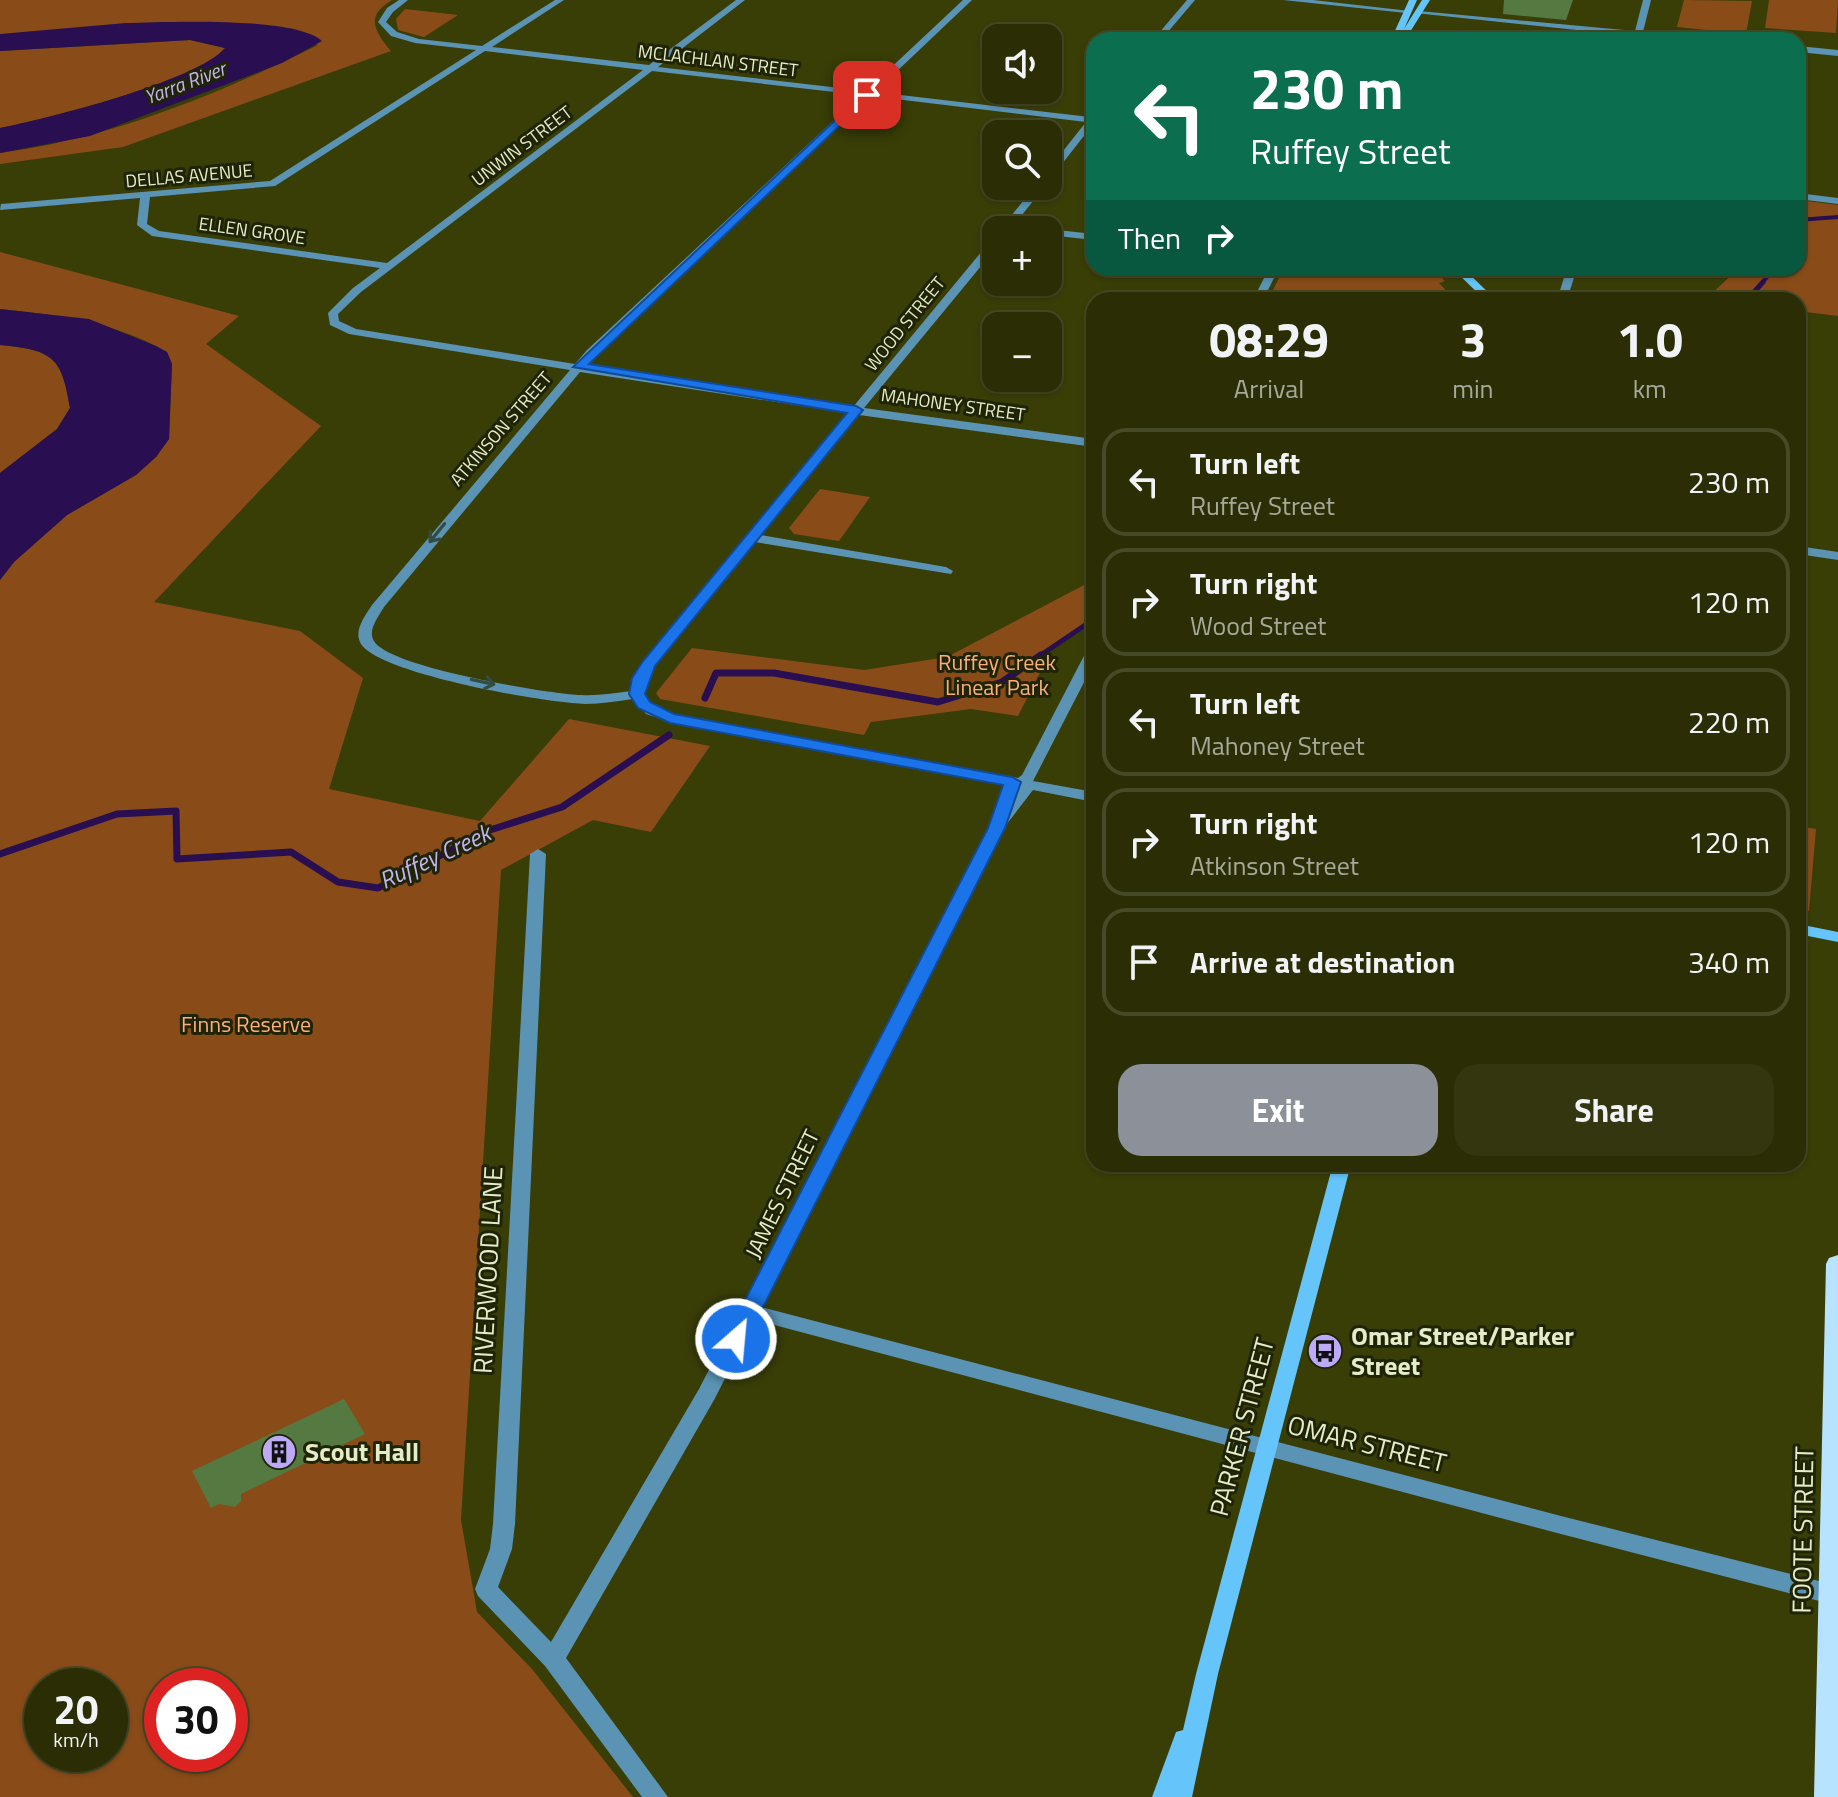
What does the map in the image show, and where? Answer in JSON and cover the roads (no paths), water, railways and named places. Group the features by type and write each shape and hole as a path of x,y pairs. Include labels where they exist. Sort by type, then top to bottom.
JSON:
{"main road":[{"path":"1400,32 1406,11 1413,0"},
{"path":"1404,32 1426,0"},
{"path":"1406,11 1419,13"},
{"path":"1466,276 1482,292"},
{"path":"1806,931 1838,937"},
{"name":"PARKER STREET","path":"1180,1797 1207,1674 1337,1172"},
{"name":"FOOTE STREET","path":"1829,1797 1838,1264"},
{"name":"PARKER STREET","path":"1164,1797 1207,1674"}],"street":[{"name":"MCLACHLAN STREET","path":"404,0 383,18 388,31 418,41 1086,118"},
{"name":"DELLAS AVENUE","path":"1,207 256,187 283,180 560,0"},
{"name":"UNWIN STREET","path":"334,323 331,318 338,306 388,266 741,0"},
{"name":"ATKINSON STREET","path":"637,694 588,700 414,668 376,653 367,643 365,632 379,605 579,367 968,0"},
{"path":"1164,32 1191,0"},
{"path":"1287,0 1406,11"},
{"path":"1639,32 1647,0"},
{"path":"1419,13 1592,32"},
{"path":"1806,50 1838,53"},
{"path":"1062,158 1086,128"},
{"name":"ELLEN GROVE","path":"145,196 142,225 156,234 388,266"},
{"path":"1806,197 1838,201"},
{"path":"1016,216 1029,200"},
{"path":"1062,234 1086,236"},
{"name":"WOOD STREET","path":"637,694 640,678 663,645 982,258"},
{"name":"MAHONEY STREET","path":"334,323 353,332 856,410 1086,442"},
{"path":"754,538 946,571"},
{"path":"1806,551 1838,556"},
{"name":"JAMES STREET","path":"553,1659 663,1474 750,1311 882,1046 996,828 1021,783 1028,778 1086,666"},
{"path":"637,694 651,711 670,718 1086,795"},
{"name":"RIVERWOOD LANE","path":"538,854 504,1524 501,1549 486,1589 553,1659"},
{"name":"OMAR STREET","path":"750,1311 1831,1594"},
{"path":"553,1659 656,1797"}],"water":[{"name":"Yarra River","path":"126,23 259,24 308,33 322,41 282,63 90,136 0,153 0,128 154,85 209,61 225,48 190,40 0,51 0,34"},
{"path":"0,309 89,319 156,346 167,352 172,364 169,439 156,457 136,475 67,515 14,562 0,580 0,473 57,429 70,408 63,377 52,359 32,350 0,345"}],"waterway":[{"name":"Ruffey Creek","path":"1806,219 1838,217"},
{"name":"Ruffey Creek","path":"1761,284 1768,276"},
{"name":"Ruffey Creek","path":"1754,292 1763,282"},
{"name":"Ruffey Creek","path":"1038,657 1086,624"},
{"name":"Ruffey Creek","path":"705,698 716,673 774,673 938,702 1002,682 1041,655"},
{"name":"Ruffey Creek","path":"0,854 117,814 176,811 177,859 291,852 338,882 378,888 487,831 562,807 669,735"}],"place":[{"name":"Omar Street/Parker Street","path":"1325,1351"},
{"name":"Scout Hall","path":"279,1452"}],"park label":[{"name":"Ruffey Creek Linear Park","path":"997,674"},
{"name":"Finns Reserve","path":"246,1024"}]}
